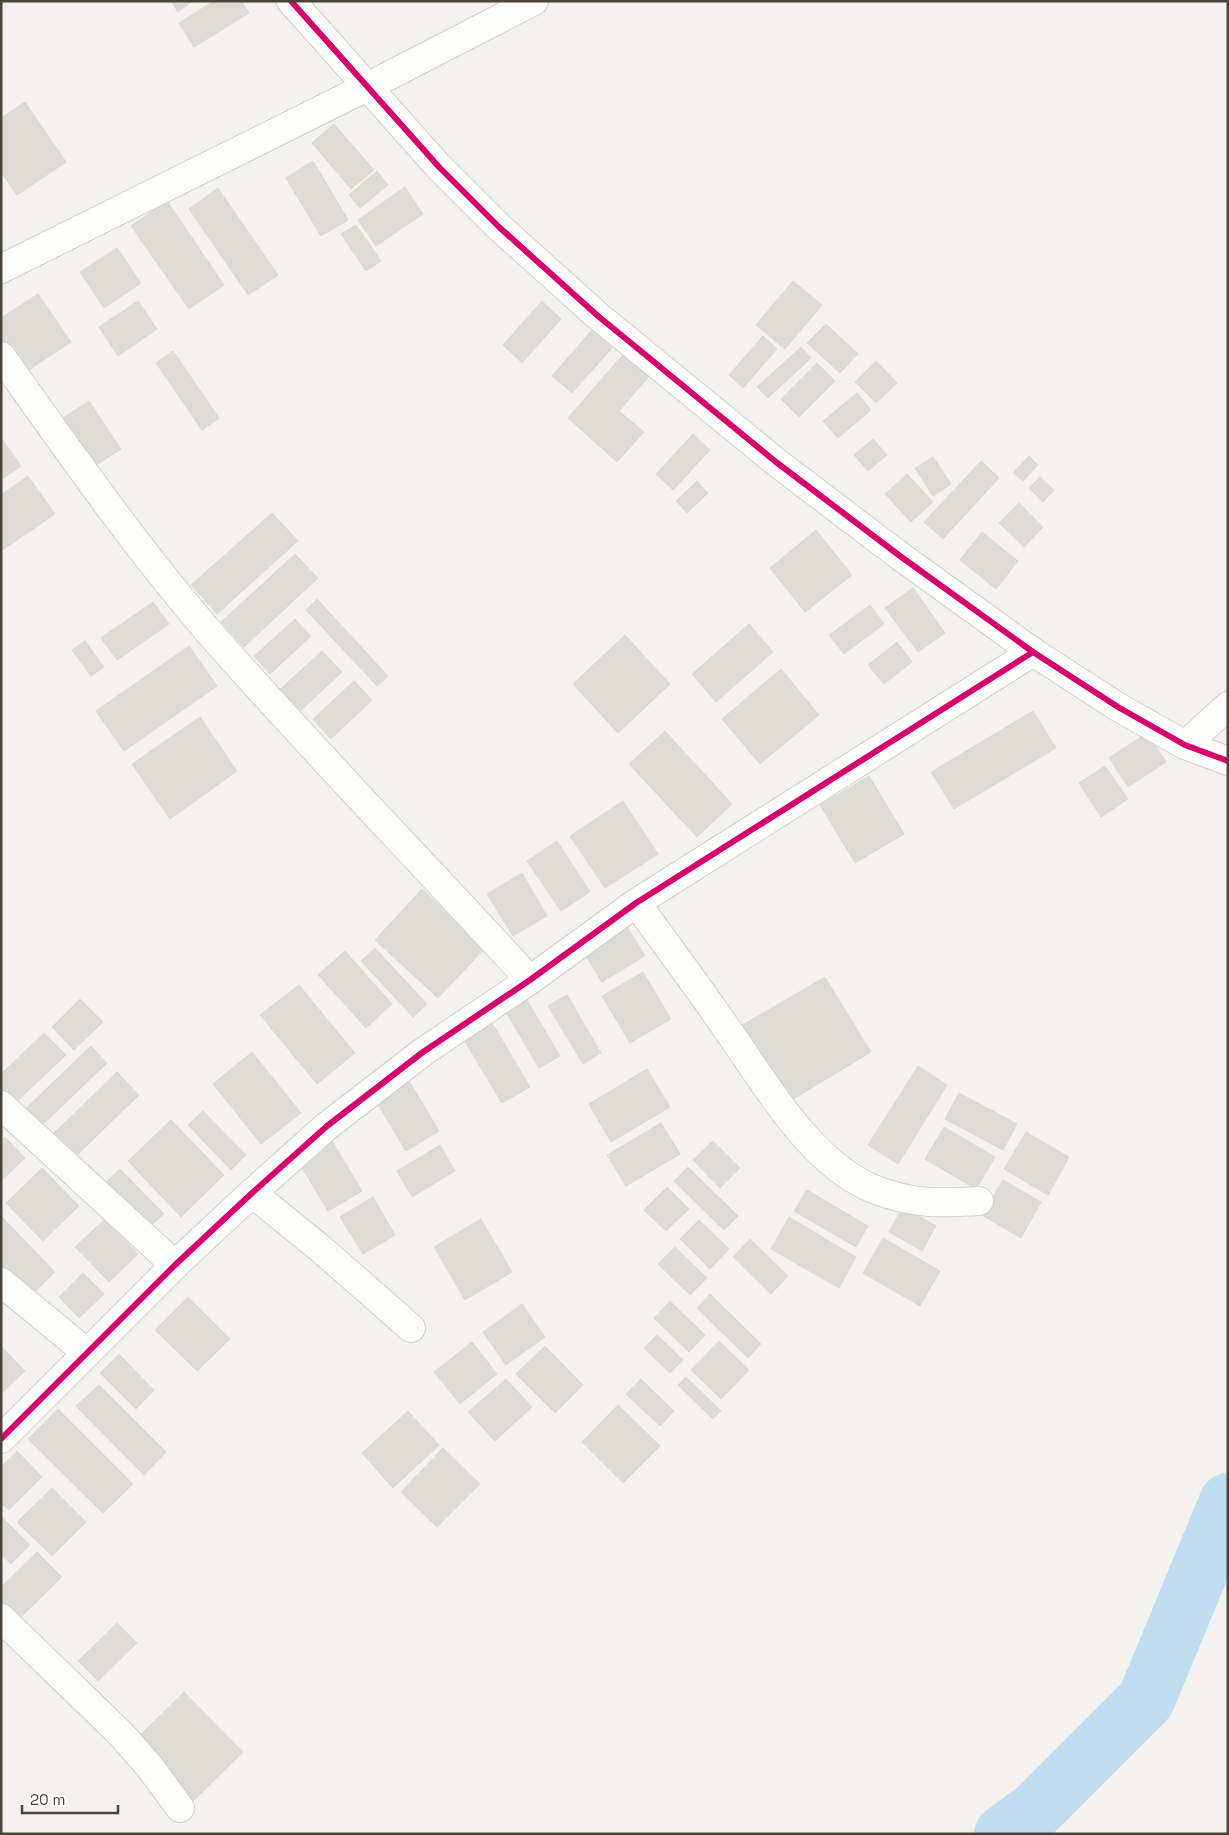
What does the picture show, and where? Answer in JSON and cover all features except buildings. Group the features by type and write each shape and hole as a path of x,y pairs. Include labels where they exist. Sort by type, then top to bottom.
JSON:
{"street":[{"path":"291,1 439,167 499,227 598,316 776,462 900,556 1033,652 1118,707 1185,745 1228,761"},
{"path":"1,269 367,87 534,1"},
{"path":"1,356 109,508 208,631 306,741 530,980"},
{"path":"1,1439 175,1265 252,1192 327,1126 423,1052 530,980 636,903 1033,652"},
{"path":"1185,745 1228,706"},
{"path":"636,903 768,1089 810,1142 839,1169 872,1188 904,1198 929,1202 979,1201"},
{"path":"1,1105 175,1265"},
{"path":"252,1192 321,1249 411,1328"},
{"path":"1,1282 87,1353"},
{"path":"1,1618 121,1734 149,1766 180,1808"}],"waterway":[{"path":"1003,1834 1037,1809 1146,1700 1228,1502"}],"cycle path":[{"path":"291,1 439,167 499,227 598,316 776,462 900,556 1033,652 1118,707 1185,745 1228,761"},
{"path":"1,1439 175,1265 252,1193 327,1126 423,1052 530,980 636,903 1033,652"}]}
